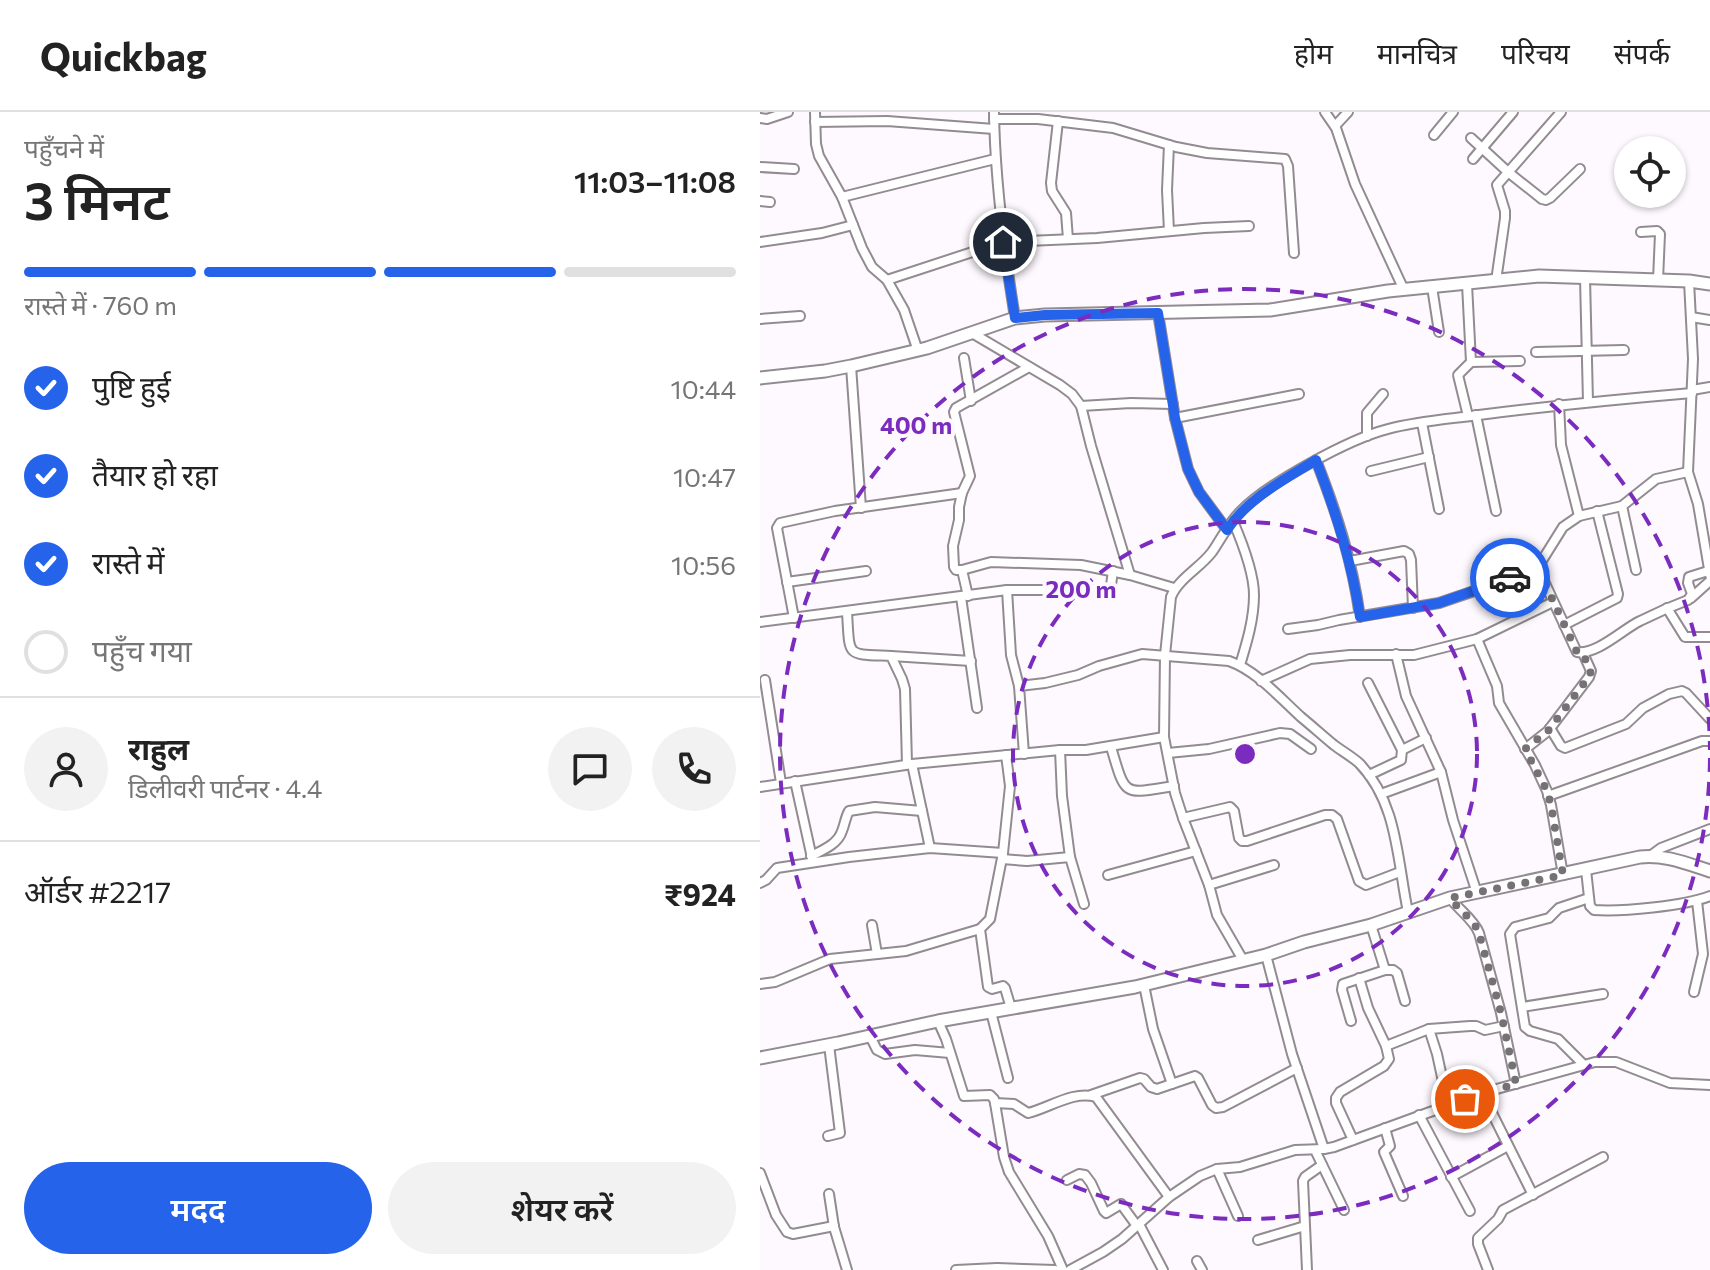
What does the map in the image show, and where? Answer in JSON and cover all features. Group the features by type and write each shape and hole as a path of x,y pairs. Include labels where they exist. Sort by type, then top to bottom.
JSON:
{"street":[{"path":"760,118 767,119 788,112"},
{"path":"815,112 819,156 842,197 872,267 887,280 904,310 918,351"},
{"path":"1325,112 1335,126 1367,213 1404,290"},
{"path":"1335,126 1348,112"},
{"path":"1434,135 1453,112"},
{"path":"1473,159 1513,112"},
{"path":"1496,281 1505,218 1497,185 1561,112"},
{"path":"994,120 1003,242 1015,318"},
{"path":"815,122 1058,121 1113,128 1207,153 1285,159 1294,253"},
{"path":"1058,121 1051,183 1052,191 1066,213 1068,239"},
{"path":"1471,138 1508,172 1546,200 1580,169"},
{"path":"1169,145 1169,231"},
{"path":"842,197 995,159"},
{"path":"760,167 794,169"},
{"path":"760,201 770,202"},
{"path":"760,242 853,225"},
{"path":"887,280 1003,242 1249,226"},
{"path":"1641,232 1657,231 1660,234 1658,280"},
{"path":"760,378 851,366 918,351 1015,318 1045,315 1270,310 1404,290 1539,276 1710,284"},
{"path":"1585,278 1588,402"},
{"path":"1689,281 1693,359 1688,472 1698,504 1709,573 1689,577 1691,598"},
{"path":"1467,284 1471,362"},
{"path":"1432,287 1439,332"},
{"path":"1158,313 1175,418 1192,480 1206,503 1230,525 1244,547 1254,594 1249,634 1240,665"},
{"path":"760,319 800,316"},
{"path":"1691,317 1710,320"},
{"path":"972,333 1060,385 1081,406 1130,575"},
{"path":"1536,352 1624,350"},
{"path":"964,358 971,401"},
{"path":"1496,511 1472,416 1458,375 1471,362 1520,361"},
{"path":"851,366 861,508"},
{"path":"1029,367 956,408 954,412 970,476 962,493 953,546 954,567 962,570 991,562 1081,565 1174,588"},
{"path":"1243,960 1217,915 1183,818 1164,737 1165,655 1174,588 1204,561 1240,512 1316,460 1367,436 1386,429 1422,423 1559,404 1692,392 1710,387"},
{"path":"1175,418 1299,394"},
{"path":"1367,436 1367,413 1383,394"},
{"path":"1081,406 1173,404"},
{"path":"1559,404 1561,445 1579,516"},
{"path":"1422,423 1439,509"},
{"path":"1371,471 1429,457"},
{"path":"1316,460 1350,561 1360,617"},
{"path":"1288,629 1439,603 1530,572 1563,527 1579,516 1622,506 1656,479 1688,472"},
{"path":"794,618 777,528 782,522 835,511 962,493"},
{"path":"1622,506 1636,570"},
{"path":"1564,625 1617,598 1597,511"},
{"path":"1350,561 1404,551 1409,554 1413,608"},
{"path":"1537,566 1577,652 1583,653 1611,640 1638,622 1691,598 1710,581"},
{"path":"962,570 977,708"},
{"path":"787,582 866,571"},
{"path":"760,622 1007,590 1107,590 1111,588 1113,571"},
{"path":"1007,590 1011,655 1019,686 1024,754"},
{"path":"1261,681 1310,659 1414,655 1477,639 1553,602"},
{"path":"1667,608 1685,637 1710,637"},
{"path":"847,612 849,646 858,654 971,661"},
{"path":"1477,639 1497,686 1499,703 1548,796 1563,875"},
{"path":"1525,749 1550,728 1591,674 1583,653"},
{"path":"1019,686 1078,675 1142,654 1229,661 1240,665 1253,673 1319,733 1356,760 1369,775 1389,812 1408,912"},
{"path":"1396,654 1406,696 1441,772 1477,893"},
{"path":"891,656 905,689 910,764 930,848"},
{"path":"765,680 781,783"},
{"path":"1368,683 1402,750 1401,760 1369,775"},
{"path":"1550,728 1565,748 1626,724 1643,708 1669,694 1682,691 1710,719"},
{"path":"1168,753 1209,749 1280,733 1290,734 1311,749"},
{"path":"760,787 910,764 1111,747 1164,737"},
{"path":"1402,750 1426,738"},
{"path":"1548,796 1702,741 1710,741"},
{"path":"1111,747 1121,781 1130,790 1137,792 1174,786"},
{"path":"1060,750 1070,857 1084,904"},
{"path":"760,984 775,982 830,959 906,951 980,929 990,919 1003,856 1010,786 1006,755"},
{"path":"1381,794 1441,772"},
{"path":"795,781 812,859"},
{"path":"812,859 836,841 849,811 875,807 922,811"},
{"path":"1183,818 1230,807 1234,811 1239,838 1247,841 1332,815 1337,819 1362,884 1400,872"},
{"path":"1650,856 1661,848 1710,829"},
{"path":"760,883 777,868 812,859 930,848 1027,861 1070,857"},
{"path":"1108,875 1196,851"},
{"path":"760,1058 938,1021 1144,985 1266,955 1371,925 1450,898 1650,856 1677,860 1710,871"},
{"path":"1209,885 1274,865"},
{"path":"1586,870 1589,898 1592,909 1597,911 1697,901 1710,896"},
{"path":"1450,898 1476,926 1504,1026 1516,1084"},
{"path":"1584,1065 1558,1039 1525,1027 1510,931 1589,898"},
{"path":"1694,992 1703,954 1697,901"},
{"path":"872,925 877,954"},
{"path":"1371,925 1385,970"},
{"path":"980,929 988,987 1003,986 1011,1008"},
{"path":"1266,955 1322,1165 1344,1210"},
{"path":"1351,1021 1342,986 1345,982 1393,970 1397,973 1405,1001"},
{"path":"1353,1140 1336,1098 1340,1092 1389,1059 1359,978"},
{"path":"1144,985 1153,1029 1172,1084"},
{"path":"1522,1007 1603,994"},
{"path":"991,1012 1008,1078"},
{"path":"938,1021 964,1096 990,1095 994,1099 1009,1172 1048,1236 1063,1270"},
{"path":"1386,1046 1429,1029 1476,1026 1485,1030 1504,1026"},
{"path":"1429,1029 1448,1105"},
{"path":"870,1036 877,1050 885,1054 915,1050 950,1053"},
{"path":"828,1136 840,1133 829,1045"},
{"path":"1070,1270 1103,1252 1169,1197 1200,1176 1217,1169 1240,1167 1295,1150 1319,1149 1353,1140 1482,1093 1595,1062 1616,1062 1670,1083 1710,1085"},
{"path":"995,1103 1014,1104 1028,1113 1140,1078 1154,1089 1195,1076 1216,1108 1297,1068"},
{"path":"1482,1093 1533,1195"},
{"path":"1091,1095 1096,1097 1169,1197"},
{"path":"1419,1115 1470,1211"},
{"path":"1385,1128 1390,1146 1384,1152 1403,1196"},
{"path":"1451,1177 1508,1146"},
{"path":"1488,1270 1478,1244 1479,1235 1498,1219 1503,1210 1603,1157"},
{"path":"1307,1270 1303,1181 1322,1165"},
{"path":"1217,1169 1238,1216"},
{"path":"760,1173 776,1215 787,1232 793,1234 834,1226"},
{"path":"1067,1180 1079,1174 1085,1175 1106,1213 1121,1204 1138,1225 1163,1270"},
{"path":"829,1194 834,1226 847,1270"},
{"path":"1258,1240 1305,1226"},
{"path":"956,1270 1055,1270"}],"way so far":[{"path":"1465,1099 1516,1084 1479,933 1450,898 1563,875 1547,791 1525,749 1548,731 1591,674 1583,653 1577,652 1537,566 1530,572 1510,578"}],"route":[{"path":"1003,242 1015,318 1158,313 1175,418 1188,469 1199,492 1227,530 1249,504 1316,460 1337,515 1354,576 1360,617 1439,603 1510,578"}]}
